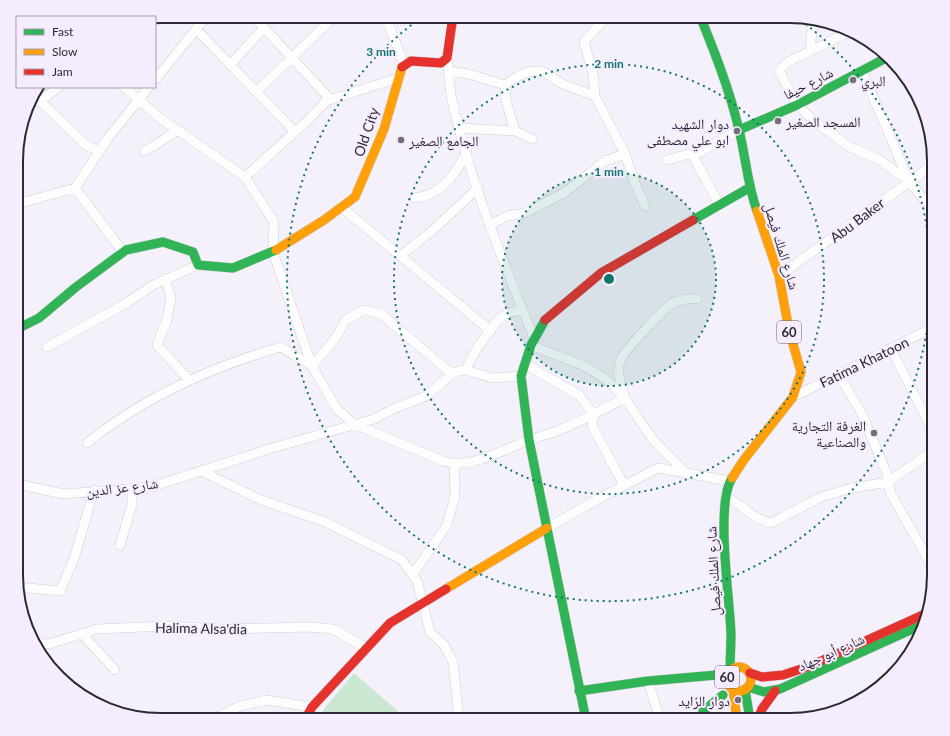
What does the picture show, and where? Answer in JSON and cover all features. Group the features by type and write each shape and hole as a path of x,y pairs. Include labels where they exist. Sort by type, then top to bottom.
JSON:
{"street":[{"path":"156,79 202,23"},
{"path":"259,23 330,99"},
{"path":"256,92 329,23"},
{"path":"388,23 404,64 411,61 442,63 447,58"},
{"path":"452,23 447,58 452,99 490,225 522,310 532,342 584,366 608,382 625,398 654,439 685,472"},
{"path":"600,23 584,42 593,73 595,96 626,154 635,183 645,206"},
{"name":"شارع الملك فيصل","path":"703,23 717,58 739,130 749,188 779,276 789,330 801,372 793,397 743,461 730,481 725,496 724,542 731,635"},
{"path":"810,51 812,25"},
{"path":"230,65 264,28"},
{"path":"196,30 295,132"},
{"path":"844,35 786,62 779,71 797,105 813,120 857,150 878,159 909,181"},
{"name":"شارع حيفا","path":"739,130 797,105 883,60"},
{"name":"Old City","path":"198,265 233,268 274,252 355,197 384,128 398,78 404,64"},
{"path":"448,71 469,74 505,86"},
{"path":"505,86 513,79 528,72 539,71 549,74 557,82 595,96"},
{"path":"862,71 909,181 927,203"},
{"path":"245,177 295,132 324,102 398,78"},
{"path":"505,86 506,101 515,131"},
{"path":"38,99 57,88"},
{"path":"125,88 178,130 245,177 274,222 274,252 312,366 336,408 354,424 443,461 454,464 473,462 561,430 594,415 625,398"},
{"path":"23,202 75,188 100,151 148,88"},
{"path":"37,101 86,145 100,151"},
{"path":"460,128 515,131 532,140"},
{"path":"144,151 155,147 165,138 178,130"},
{"path":"693,156 739,130"},
{"path":"415,198 425,196 439,189 455,173 467,151"},
{"path":"490,225 507,216 525,213 564,193 605,160 626,154"},
{"path":"667,160 688,154 693,156 719,204"},
{"name":"Abu Baker","path":"779,276 927,169"},
{"path":"75,188 123,252"},
{"path":"400,256 432,231 478,188"},
{"path":"584,713 530,440 521,376 532,342 543,322 601,273 749,188"},
{"path":"341,207 491,331"},
{"path":"23,326 39,318 76,287 123,252 165,242 193,252 198,265 146,289 128,302 47,346"},
{"path":"165,279 171,298 167,320 157,345 189,380"},
{"path":"625,398 619,378 620,360 636,340 672,304 683,299 697,299"},
{"path":"312,366 335,338 346,320 364,310 381,314 452,374 466,370 490,378 521,376"},
{"path":"466,370 471,359 491,331 505,315 522,310"},
{"name":"Fatima Khatoon","path":"793,397 927,331"},
{"path":"87,443 135,409 189,380 224,366 281,347 312,366"},
{"path":"891,349 927,419"},
{"path":"525,364 579,395 594,415 592,426 624,485"},
{"name":"شارع عز الدين","path":"23,485 64,494 94,490 151,486 374,419 393,409 426,396 452,374"},
{"path":"838,375 862,414 887,474 890,492 927,558"},
{"path":"725,496 733,500 753,516 771,523 821,497 852,488 888,482 927,455"},
{"path":"413,574 447,526 455,496 454,464"},
{"path":"309,713 312,707 390,623 547,528 624,485 658,468 730,481"},
{"path":"202,470 259,499 309,515 402,560 413,574 420,589 430,632 444,645 453,662 458,713"},
{"path":"120,545 132,505 132,488"},
{"path":"24,588 60,591 74,559 94,490"},
{"name":"شارع أبو جهاد","path":"747,671 762,677 783,675 810,666 921,616"},
{"name":"Halima Alsa'dia","path":"41,643 49,644 97,629 166,626 222,629 329,628 366,648"},
{"name":"شارع أبو جهاد","path":"746,688 759,692 775,691 808,678 916,628"},
{"path":"82,634 115,670"},
{"name":"60","path":"731,635 751,681 746,688 740,691 733,689"},
{"name":"60","path":"731,635 729,673 727,682 733,689 736,713"},
{"name":"60","path":"729,673 737,667 747,671"},
{"path":"579,691 648,681 729,673"},
{"path":"648,681 658,713"},
{"name":"60","path":"746,688 749,713"},
{"path":"760,713 775,691"},
{"path":"704,713 708,707 723,694"},
{"path":"226,713 240,706 266,700 312,707"}],"green space":[{"path":"354,673 400,713 322,713"}],"traffic: fast":[{"path":"703,23 727,87 757,211"},
{"path":"739,130 797,105 883,60"},
{"path":"693,220 749,188"},
{"path":"23,326 39,318 76,287 126,250 163,242 193,252 198,265 233,268 276,250"},
{"path":"545,320 531,345 521,376 529,440 585,713"},
{"path":"730,671 731,634 724,530 727,491 732,478"},
{"path":"748,687 764,692 780,689 916,628"},
{"path":"579,691 648,681 728,674"},
{"path":"745,689 749,713"},
{"path":"702,713 704,710 723,695"}],"traffic: slow":[{"path":"276,250 324,220 355,197 384,129 402,67"},
{"path":"732,478 743,461 793,397 801,372 789,330 779,276 757,211"},
{"path":"446,589 547,528"},
{"path":"739,667 748,670 751,679 748,688 739,691 730,688 727,679 730,670 739,667"},
{"path":"733,689 736,713"}],"traffic: jam":[{"path":"402,67 411,61 441,63 447,58 452,23"},
{"path":"545,320 601,273 693,220"},
{"path":"309,713 312,707 390,623 446,589"},
{"path":"750,673 762,677 783,675 810,666 921,616"},
{"path":"760,713 775,691"}],"place":[{"name":"البري","path":"853,80"},
{"name":"المسجد الصغير","path":"778,121"},
{"name":"دوار الشهيد ابو علي مصطفى","path":"737,131"},
{"name":"الجامع الصغير","path":"401,140"},
{"name":"الغرفة التجارية والصناعية","path":"874,433"},
{"name":"دوار الزايد","path":"738,700"}]}
